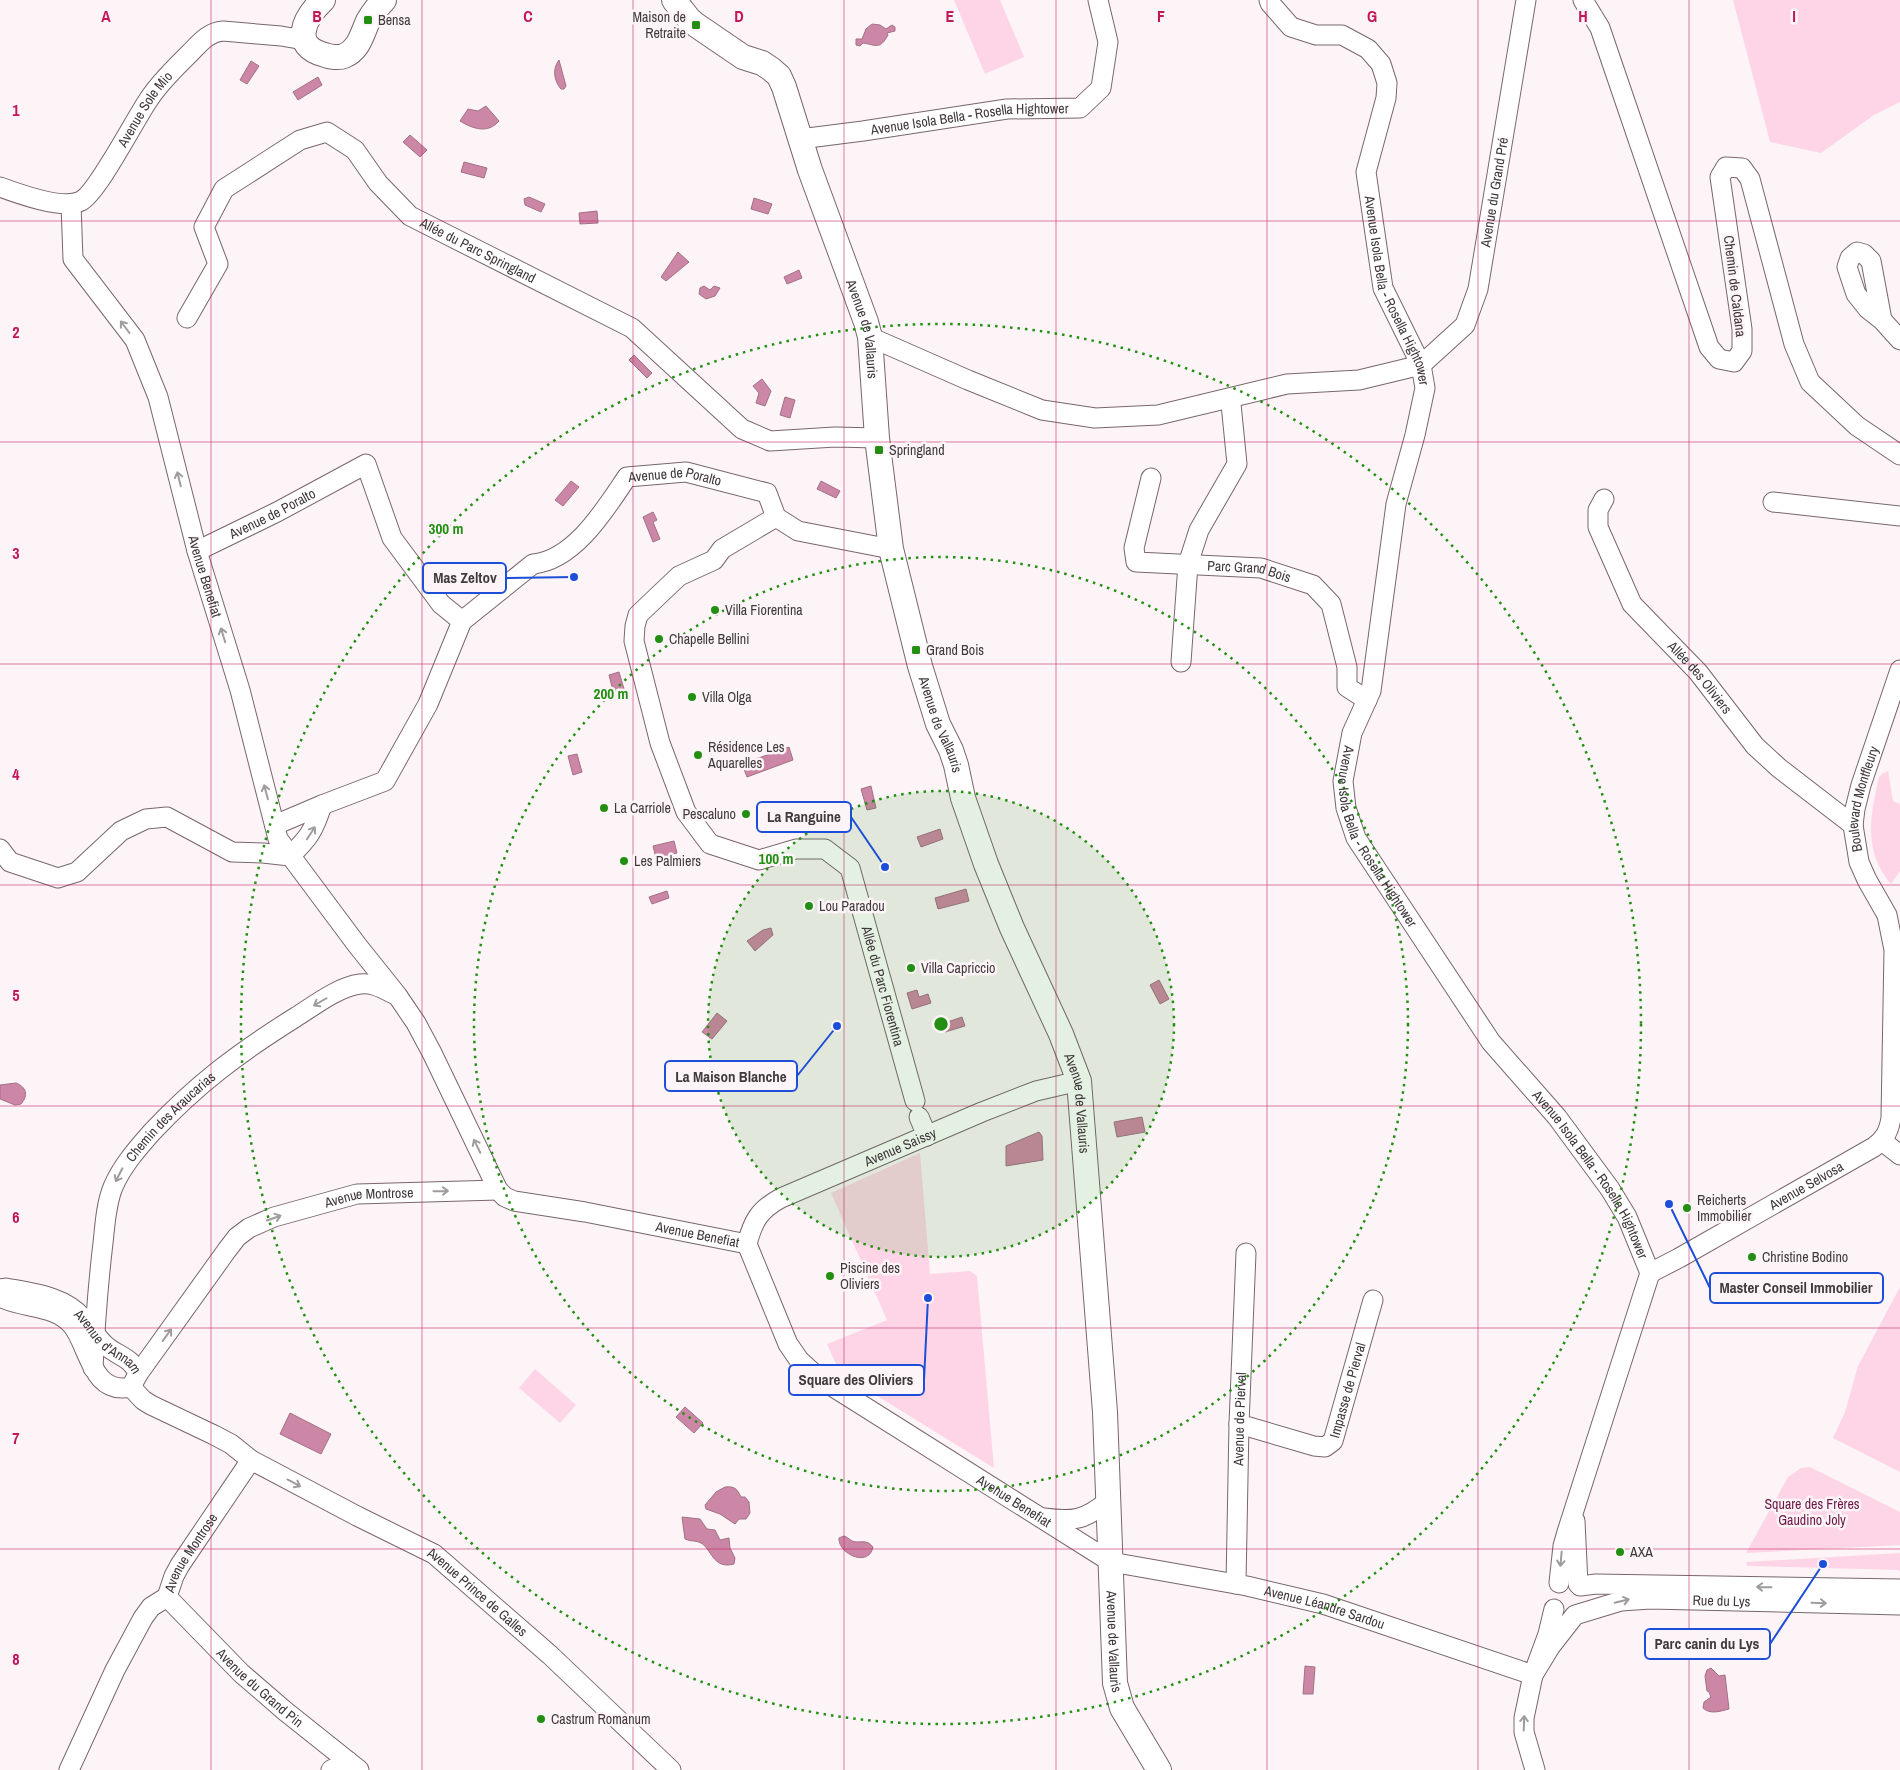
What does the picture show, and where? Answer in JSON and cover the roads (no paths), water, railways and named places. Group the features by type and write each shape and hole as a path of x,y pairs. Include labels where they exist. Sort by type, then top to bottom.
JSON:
{"main road":[{"path":"323,0 313,9 306,20 303,31 304,40 311,49 319,54 330,57 343,56 352,50 361,38 368,20 384,0"},
{"name":"Avenue de Vallauris","path":"674,0 696,25 743,57 762,63 778,76 784,87 810,170 870,337 877,438 891,550 920,666 938,724 956,765 971,825 1008,919 1079,1081 1105,1412 1114,1667 1117,1695 1122,1708 1159,1770"}],"street":[{"name":"Avenue Isola Bella - Rosella Hightower","path":"800,139 1007,109 1080,108 1101,88 1108,42 1098,0"},
{"name":"Avenue Isola Bella - Rosella Hightower","path":"1269,0 1291,27 1316,35 1342,35 1368,49 1381,64 1386,83 1386,98 1366,172 1383,288 1421,365 1425,388 1415,436 1396,504 1371,690 1352,733 1344,781 1346,808 1356,838 1491,1042 1557,1117 1610,1189 1627,1217 1650,1273 1562,1546 1560,1583"},
{"name":"Avenue du Grand Pré","path":"1421,365 1465,325 1478,289 1526,0"},
{"name":"Chemin de Caldana","path":"1583,0 1600,28 1709,347 1719,359 1734,362 1742,351 1742,329 1720,177 1726,167 1742,168 1750,179 1794,344 1810,382 1857,426 1900,455"},
{"name":"Avenue Sole Mio","path":"71,204 82,200 89,194 163,80 204,39 215,32 223,31 304,40"},
{"name":"Allée du Parc Springland","path":"187,318 218,264 204,227 224,189 300,140 327,132 355,150 378,184 410,216 632,328 742,429 770,442 835,438 877,438"},
{"path":"0,187 54,202 71,204"},
{"name":"Avenue Benefiat","path":"71,204 73,259 135,340 158,397 196,551 240,690 276,832 290,856 397,995 416,1023 498,1190 505,1197 514,1201 585,1212 747,1244 788,1344 799,1360 819,1378 1111,1562"},
{"path":"1882,320 1900,340"},
{"path":"870,337 1042,410 1095,418 1158,415 1287,384 1359,380 1421,365"},
{"path":"1181,662 1188,564 1199,530 1237,464 1232,404"},
{"name":"Avenue de Poralto","path":"196,551 277,512 366,464 392,538 441,604 462,621"},
{"name":"Avenue de Poralto","path":"276,832 322,805 385,781 428,704 462,621 533,564 544,563 564,551 585,534 600,517 627,477 686,472 767,493 776,517"},
{"name":"Parc Grand Bois","path":"1151,478 1134,548 1136,562 1261,568 1313,585 1331,604 1347,667 1347,687 1367,700"},
{"name":"Allée des Oliviers","path":"1604,499 1598,510 1598,527 1632,604 1698,672 1755,746 1779,768 1853,825"},
{"path":"1773,502 1900,516"},
{"path":"776,517 798,531 891,550"},
{"name":"Allée du Parc Fiorentina","path":"776,517 722,550 714,560 679,576 638,615 634,641 660,742 686,812 710,844 759,860 796,850 825,849 850,868 917,1109 927,1136"},
{"name":"Boulevard Montfleury","path":"1882,1141 1890,1128 1891,1118 1894,950 1887,915 1859,862 1853,825 1861,785 1900,670"},
{"path":"0,849 10,862 58,878 77,872 121,832 146,819 167,817 232,852 290,856 306,840 316,826 322,805"},
{"path":"342,990 354,974 358,964 357,945"},
{"name":"Chemin des Araucarias","path":"93,1368 97,1295 107,1208 120,1170 194,1090 225,1064 287,1023 342,990 354,985 371,984 397,995"},
{"name":"Avenue Saissy","path":"747,1244 752,1224 769,1204 982,1112 1036,1091 1079,1081"},
{"path":"1882,1141 1900,1155"},
{"name":"Avenue Selvosa","path":"1650,1273 1882,1141"},
{"name":"Avenue Montrose","path":"135,1381 227,1250 237,1237 249,1228 274,1217 356,1194 498,1190"},
{"name":"Avenue de Pierval","path":"1236,1584 1239,1424 1246,1254"},
{"name":"Avenue d'Annam","path":"0,1289 6,1288 54,1298 71,1306 89,1325 94,1334 110,1349 130,1359 135,1366 135,1381 119,1388 111,1385 93,1368 78,1334 65,1319 49,1310 0,1297"},
{"name":"Avenue d'Annam","path":"71,1306 88,1302 97,1295"},
{"name":"Impasse de Pierval","path":"1239,1424 1314,1446 1325,1447 1332,1441 1373,1300"},
{"path":"135,1381 143,1400 231,1444 251,1460"},
{"name":"Avenue Montrose","path":"69,1770 115,1670 143,1618 151,1607 167,1597 172,1580 180,1565 251,1460"},
{"name":"Avenue Prince de Galles","path":"251,1460 434,1554 550,1656 670,1770"},
{"path":"1038,1516 1060,1520 1079,1520 1094,1512 1108,1501"},
{"name":"Avenue Isola Bella - Rosella Hightower","path":"1576,1503 1575,1532 1579,1585"},
{"name":"Avenue Léandre Sardou","path":"1111,1562 1236,1584 1323,1604 1532,1675"},
{"path":"1532,1675 1550,1647 1583,1609 1586,1599 1579,1585 1570,1581 1560,1583 1555,1587 1551,1598 1554,1609 1548,1634 1532,1675 1524,1718 1524,1732 1535,1770"},
{"name":"Rue du Lys","path":"1579,1585 1596,1584 1870,1596 1900,1605"},
{"name":"Rue du Lys","path":"1576,1615 1621,1601 1640,1599 1870,1596 1900,1589"},
{"name":"Avenue du Grand Pin","path":"167,1597 241,1672 284,1711 354,1765"},
{"path":"1554,1609 1564,1616 1576,1615"},
{"path":"331,1770 354,1765"}],"place":[{"name":"Bensa","path":"368,20"},
{"name":"Maison de Retraite","path":"696,25"},
{"name":"Springland","path":"879,450"},
{"name":"Mas Zeltov","path":"574,577"},
{"name":"Villa Fiorentina","path":"715,610"},
{"name":"Chapelle Bellini","path":"659,639"},
{"name":"Grand Bois","path":"916,650"},
{"name":"Villa Olga","path":"692,697"},
{"name":"Résidence Les Aquarelles","path":"698,755"},
{"name":"La Carriole","path":"604,808"},
{"name":"Pescaluno","path":"746,814"},
{"name":"Les Palmiers","path":"624,861"},
{"name":"La Ranguine","path":"885,867"},
{"name":"Lou Paradou","path":"809,906"},
{"name":"Villa Capriccio","path":"911,968"},
{"name":"La Maison Blanche","path":"837,1026"},
{"name":"Master Conseil Immobilier","path":"1669,1204"},
{"name":"Reicherts Immobilier","path":"1687,1208"},
{"name":"Christine Bodino","path":"1752,1257"},
{"name":"Piscine des Oliviers","path":"830,1276"},
{"name":"Square des Oliviers","path":"928,1298"},
{"name":"AXA","path":"1620,1552"},
{"name":"Parc canin du Lys","path":"1823,1564"},
{"name":"Castrum Romanum","path":"541,1719"}],"park label":[{"name":"Square des Frères Gaudino Joly","path":"1812,1512"}]}
